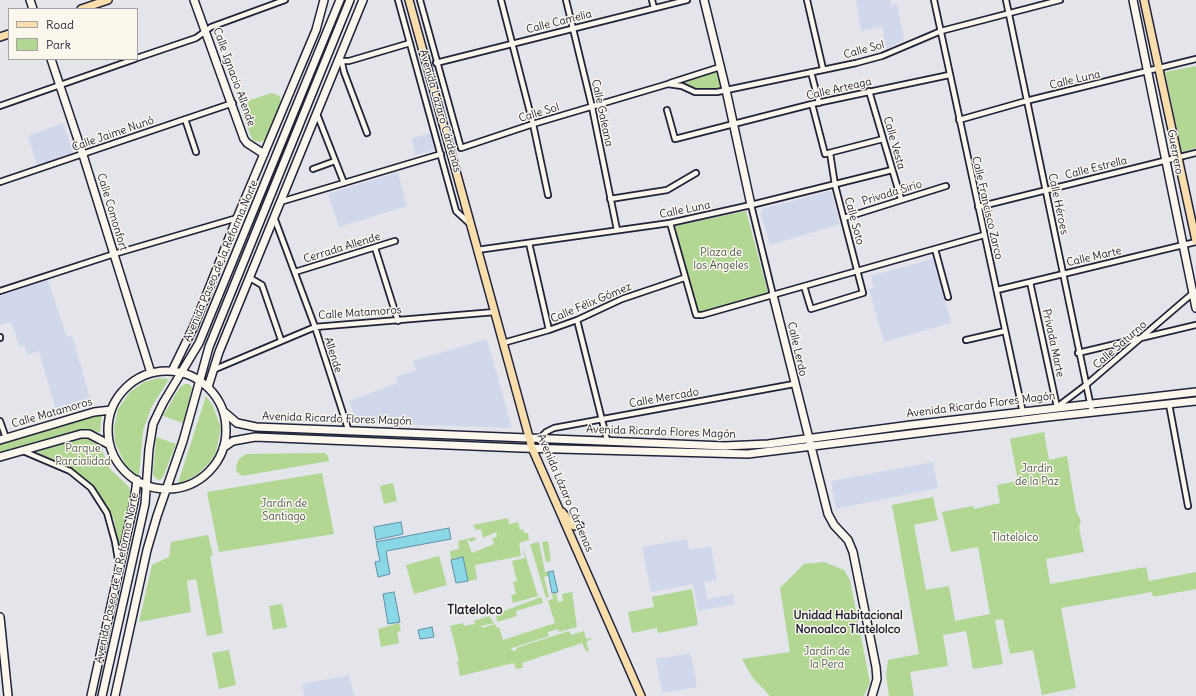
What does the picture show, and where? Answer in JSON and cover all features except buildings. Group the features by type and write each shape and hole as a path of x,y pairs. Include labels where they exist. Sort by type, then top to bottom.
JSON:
{"main road":[{"path":"84,8 108,0"},
{"name":"Calle Ignacio Allende","path":"194,0 233,103 244,139 247,143 264,154"},
{"name":"Avenida Paseo de la Reforma Norte","path":"172,371 194,326 236,218 316,30 324,0"},
{"name":"Avenida Paseo de la Reforma Norte","path":"102,696 143,516 147,485 149,449 153,424 180,372 199,343 260,198 340,0"},
{"name":"Avenida Paseo de la Reforma Norte","path":"115,696 157,516 183,441 209,347 350,0"},
{"path":"208,387 212,370 316,114 340,62 363,0"},
{"name":"Avenida Lázaro Cárdenas","path":"409,0 532,448 556,506 641,696"},
{"name":"Calle Lerdo","path":"704,0 734,124 751,205"},
{"name":"Guerrero","path":"1133,0 1196,308"},
{"name":"Guerrero","path":"1144,0 1196,241"},
{"name":"Calle Comonfort","path":"50,60 83,155 151,373"},
{"name":"Calle Lerdo","path":"773,295 794,384 828,514 834,525 848,540 853,552 876,667 877,679 872,696"},
{"path":"172,371 180,372 200,380 216,396 223,411 226,430 223,448 210,470 189,484 167,489 147,485 137,480 124,470 115,458 110,445 108,427 111,410 120,394 133,381 151,373 172,371"},
{"name":"Avenida Ricardo Flores Magón","path":"223,411 236,423 256,427 349,432 608,440 725,446 808,439 1022,411 1196,392"},
{"name":"Avenida Ricardo Flores Magón","path":"223,448 233,441 255,437 724,455 770,453 1024,420 1196,401"},
{"name":"Calle Matamoros","path":"3,439 94,412 111,410"},
{"path":"0,457 81,434 89,434 110,445"},
{"name":"Avenida Paseo de la Reforma Norte","path":"91,696 134,502 137,480"},
{"path":"556,506 574,526 580,526"},
{"path":"0,617 2,661 8,696"}],"street":[{"path":"138,58 196,38 205,30 285,0"},
{"name":"Avenida Lázaro Cárdenas","path":"398,0 456,211 469,223"},
{"path":"420,0 436,63"},
{"path":"501,0 533,124 548,195"},
{"name":"Calle Galeana","path":"566,0 592,107 617,230"},
{"path":"652,0 654,8"},
{"name":"Calle Camelia","path":"436,63 688,0"},
{"path":"807,0 823,70"},
{"name":"Calle Francisco Zarco","path":"934,0 1024,420"},
{"name":"Calle Héroes","path":"1006,0 1026,101 1064,273 1078,353 1092,412"},
{"name":"Calle Sol","path":"668,84 702,93 726,90 823,70 882,56 940,31 1060,0"},
{"path":"367,133 340,62 410,43"},
{"name":"Calle Luna","path":"959,120 1026,101 1196,59"},
{"path":"0,106 133,60"},
{"name":"Calle Sol","path":"436,63 461,148 533,124 720,67"},
{"path":"811,72 819,102"},
{"name":"Calle Arteaga","path":"667,110 674,139 819,102 949,75"},
{"name":"Calle Vesta","path":"869,91 901,199"},
{"name":"Calle Jaime Nunó","path":"0,182 233,103"},
{"name":"Calle Soto","path":"804,286 811,309 863,293 827,154 812,104"},
{"path":"316,114 344,183"},
{"path":"185,119 196,152"},
{"path":"827,154 883,139"},
{"name":"Calle Estrella","path":"978,207 1196,153"},
{"path":"280,202 441,154"},
{"path":"313,169 335,161"},
{"name":"Calle Luna","path":"477,250 670,222 751,205 892,170"},
{"path":"610,199 668,190 696,173"},
{"name":"Privada Sirio","path":"844,218 946,186"},
{"name":"Calle Lerdo","path":"751,205 773,295"},
{"name":"Allende","path":"274,217 315,327 349,432"},
{"path":"0,291 114,254 236,218"},
{"path":"670,222 684,278 696,315 702,315 984,235"},
{"name":"Cerrada Allende","path":"295,272 395,241"},
{"name":"Calle Marte","path":"997,290 1196,241"},
{"path":"529,243 549,330"},
{"path":"375,248 398,321"},
{"path":"935,249 948,296"},
{"path":"250,278 262,285 281,340"},
{"name":"Calle Félix Gómez","path":"503,343 549,330 577,320 622,298 684,278"},
{"name":"Privada Marte","path":"1030,282 1057,407"},
{"name":"Calle Saturno","path":"1057,407 1086,386 1193,293"},
{"name":"Calle Matamoros","path":"212,370 315,327 495,312"},
{"path":"577,320 601,418 608,440"},
{"path":"1078,353 1196,324"},
{"path":"966,340 1005,331"},
{"name":"Calle Mercado","path":"540,438 546,432 554,428 601,418 794,384"},
{"path":"1169,404 1188,506"},
{"path":"0,421 3,439"},
{"path":"22,451 70,471 90,488 106,513 115,542 119,567"}],"shaded area":[{"path":"856,0 890,0 891,5 897,4 904,40 886,49 882,26 861,31"},
{"path":"63,123 74,155 38,167 28,136"},
{"path":"431,133 435,150 415,155 412,138"},
{"path":"398,172 407,206 339,227 328,194"},
{"path":"829,191 832,193 840,224 770,245 761,214 762,209"},
{"path":"935,258 951,323 884,342 869,289 874,288 871,276"},
{"path":"48,280 67,337 72,336 92,404 57,414 39,351 28,355 24,345 20,347 11,322 0,325 0,295"},
{"path":"487,339 512,428 356,423 349,401 398,383 396,377 416,370 413,361"},
{"path":"933,462 938,488 836,509 831,481"},
{"path":"687,539 689,550 711,546 717,580 704,582 707,599 733,594 735,604 698,611 693,584 651,592 642,547"},
{"path":"691,653 697,687 662,693 656,659"},
{"path":"349,675 354,696 304,696 302,684"}],"green space":[{"path":"1196,66 1196,148 1182,152 1165,72"},
{"path":"718,70 722,90 696,91 679,81"},
{"path":"272,93 280,96 281,104 266,139 260,142 255,141 252,139 243,115 244,107 250,100"},
{"name":"Plaza de los Angeles","path":"746,211 768,293 698,313 675,226"},
{"path":"158,378 169,379 151,408 143,431 139,475 136,475 125,464 115,442 114,428 118,409 130,392 144,382"},
{"path":"185,384 189,384 192,388 183,423 163,416 180,387"},
{"path":"206,396 213,406 221,428 216,452 209,463 198,474 178,483"},
{"path":"102,413 100,432 79,430 0,452 0,444"},
{"name":"Tlatelolco","path":"1044,432 1049,460 1067,456 1076,511 1081,521 1079,527 1084,552 1046,559 1050,584 1146,567 1149,581 1196,572 1196,589 1153,597 1152,592 1061,608 1076,688 1042,695 1033,650 1010,654 1003,619 995,620 1003,664 973,669 966,631 943,635 948,666 910,672 914,696 889,696 886,675 888,660 919,654 892,505 933,497 938,520 914,525 926,590 949,586 955,621 990,614 978,547 951,552 942,512 973,506 974,509 1000,503 997,485 1018,481 1010,439"},
{"name":"Parque Parcialidad","path":"85,437 100,446 110,469 129,487 131,498 119,548 114,519 92,485 75,471 33,450"},
{"path":"156,437 176,444 163,477 160,480 156,479 153,475"},
{"path":"325,453 328,456 329,461 242,476 237,472 236,466 239,459 246,454"},
{"name":"Jardin de Santiago","path":"322,473 334,534 219,552 207,492"},
{"path":"393,483 397,501 384,504 380,486"},
{"path":"508,518 509,524 518,522 520,530 523,529 524,533 528,533 529,540 519,543 521,556 475,565 477,579 468,581 463,557 451,560 450,551 459,549 458,541 475,537 476,540 470,542 467,540 472,553 494,544 492,538 497,537 496,532 483,538 481,529 476,530 473,525"},
{"path":"208,535 213,555 210,556 223,633 207,636 196,579 187,581 191,612 139,622 152,565 169,557 171,542"},
{"path":"548,541 551,561 546,562 542,542"},
{"path":"539,542 545,572 548,572 548,576 544,577 549,597 546,598 530,544"},
{"path":"522,545 538,596 513,603 511,595 516,594 513,582 517,581 512,561 525,558"},
{"path":"439,556 447,585 414,594 406,565"},
{"name":"Jardín de la Pera","path":"824,562 844,570 850,580 870,683 864,696 770,696 752,677 742,659 790,652 780,588 804,564"},
{"path":"692,589 698,625 658,633 657,628 632,633 628,612 654,607 652,597"},
{"path":"572,592 577,627 559,632 558,629 548,632 549,636 509,649 512,649 513,651 517,650 516,648 569,631 571,635 584,631 586,639 593,638 586,642 589,651 586,651 582,643 522,663 523,668 516,669 514,663 460,676 457,661 459,661 450,626 463,623 464,626 475,624 474,621 489,616 494,623 481,626 482,628 495,624 497,628 499,627 503,640 555,623 548,601 553,599 552,594 556,593 558,602 563,601 562,594"},
{"path":"541,597 543,603 516,611 517,616 497,622 496,614"},
{"path":"282,604 287,627 273,630 269,606"},
{"path":"399,623 401,631 397,632 399,643 381,647 378,629"},
{"path":"229,650 236,685 219,689 212,653"}],"water":[{"path":"401,522 403,534 376,540 374,527"},
{"path":"449,528 451,539 386,551 390,574 378,577 375,562 380,561 376,542"},
{"path":"463,557 468,581 456,583 451,560"},
{"path":"553,571 558,592 552,593 548,572"},
{"path":"394,592 400,622 388,624 383,594"},
{"path":"432,627 434,637 420,639 418,630"}],"district":[{"name":"Tlatelolco","path":"475,610"},
{"name":"Unidad Habitacional Nonoalco Tlatelolco","path":"848,623"}],"park label":[{"name":"Jardín de la Paz","path":"1037,475"}]}
